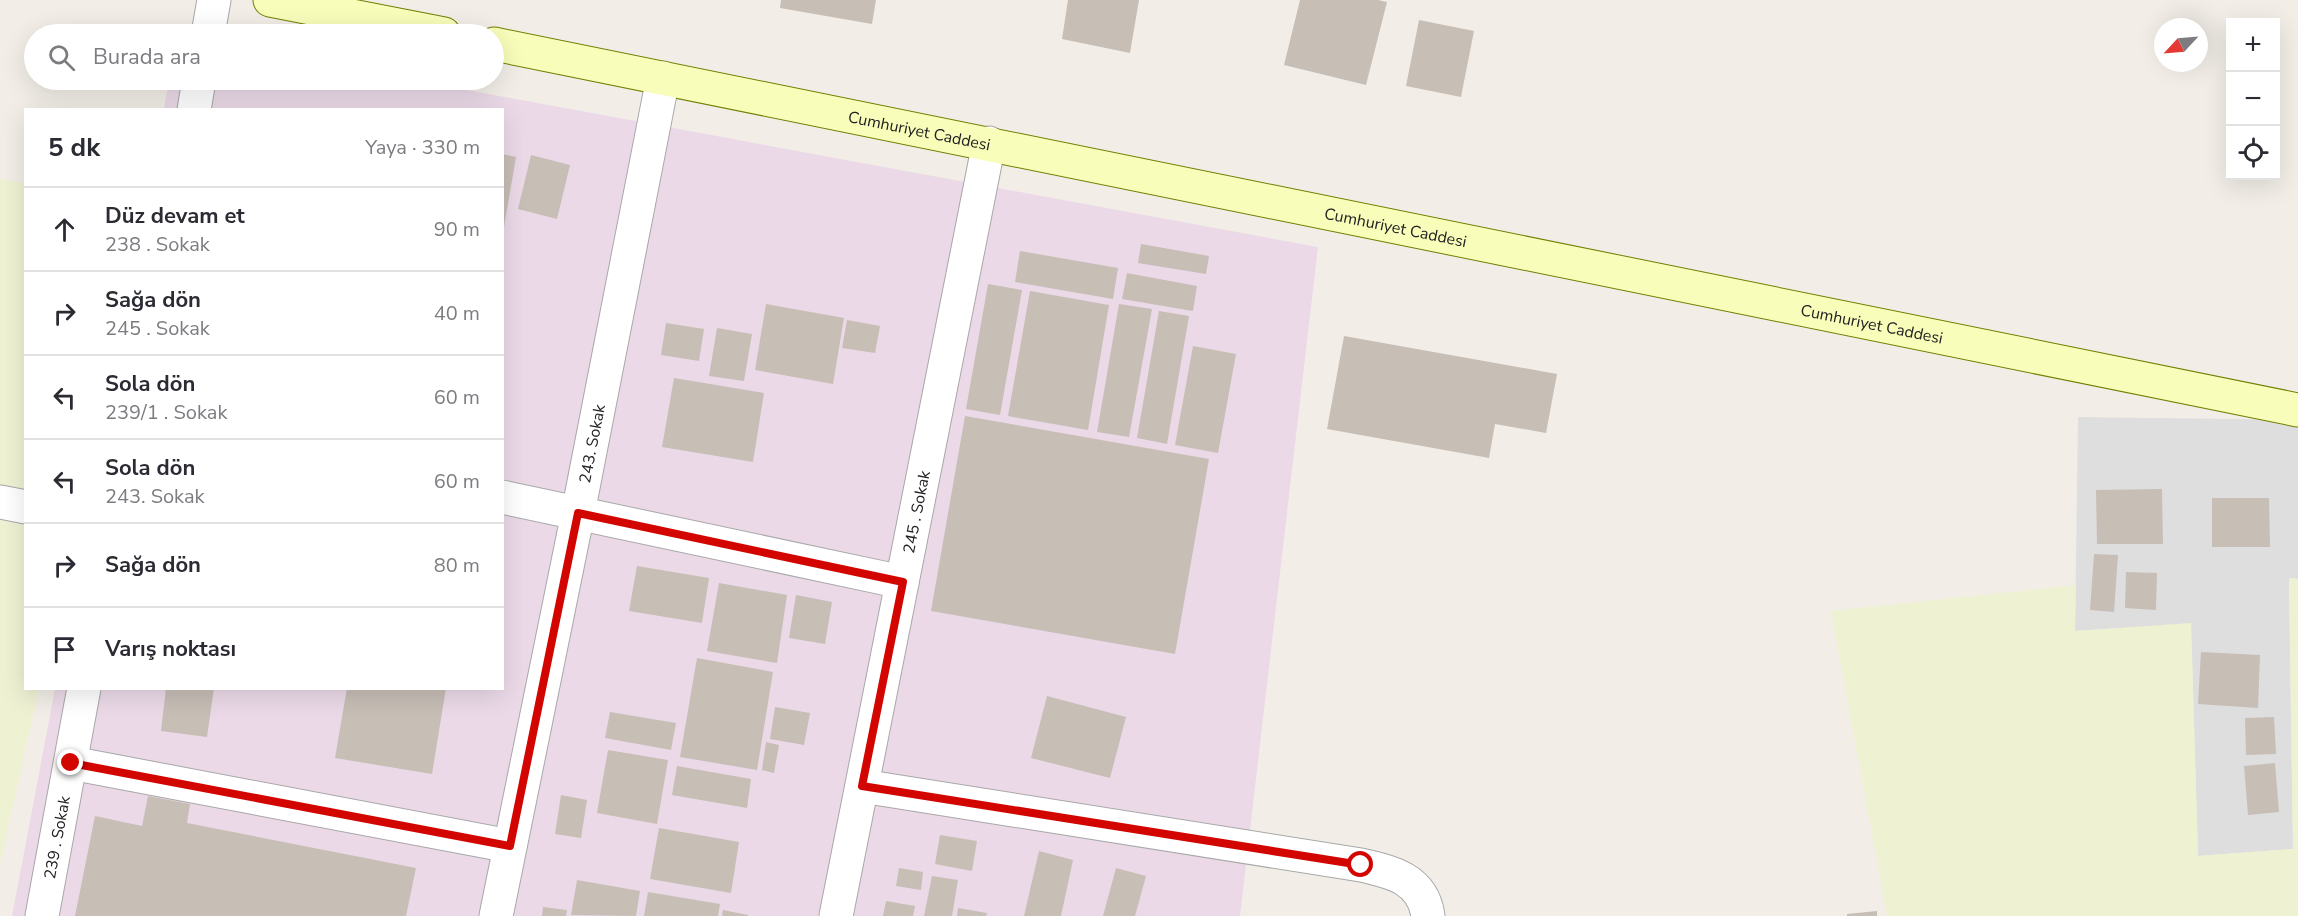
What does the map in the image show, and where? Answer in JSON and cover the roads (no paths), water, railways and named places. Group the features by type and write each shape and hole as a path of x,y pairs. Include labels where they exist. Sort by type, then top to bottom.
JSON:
{"main road":[{"path":"270,0 393,24"},
{"name":"Cumhuriyet Caddesi","path":"504,46 2298,410"}],"street":[{"path":"210,24 214,0"},
{"name":"243. Sokak","path":"496,916 663,78"},
{"path":"194,108 198,90"},
{"name":"245 . Sokak","path":"836,916 989,143"},
{"path":"504,497 903,582"},
{"path":"0,502 24,507"},
{"name":"239 . Sokak","path":"42,916 84,690"},
{"path":"71,763 510,846"},
{"path":"862,786 1361,865 1404,877 1423,904"}]}
